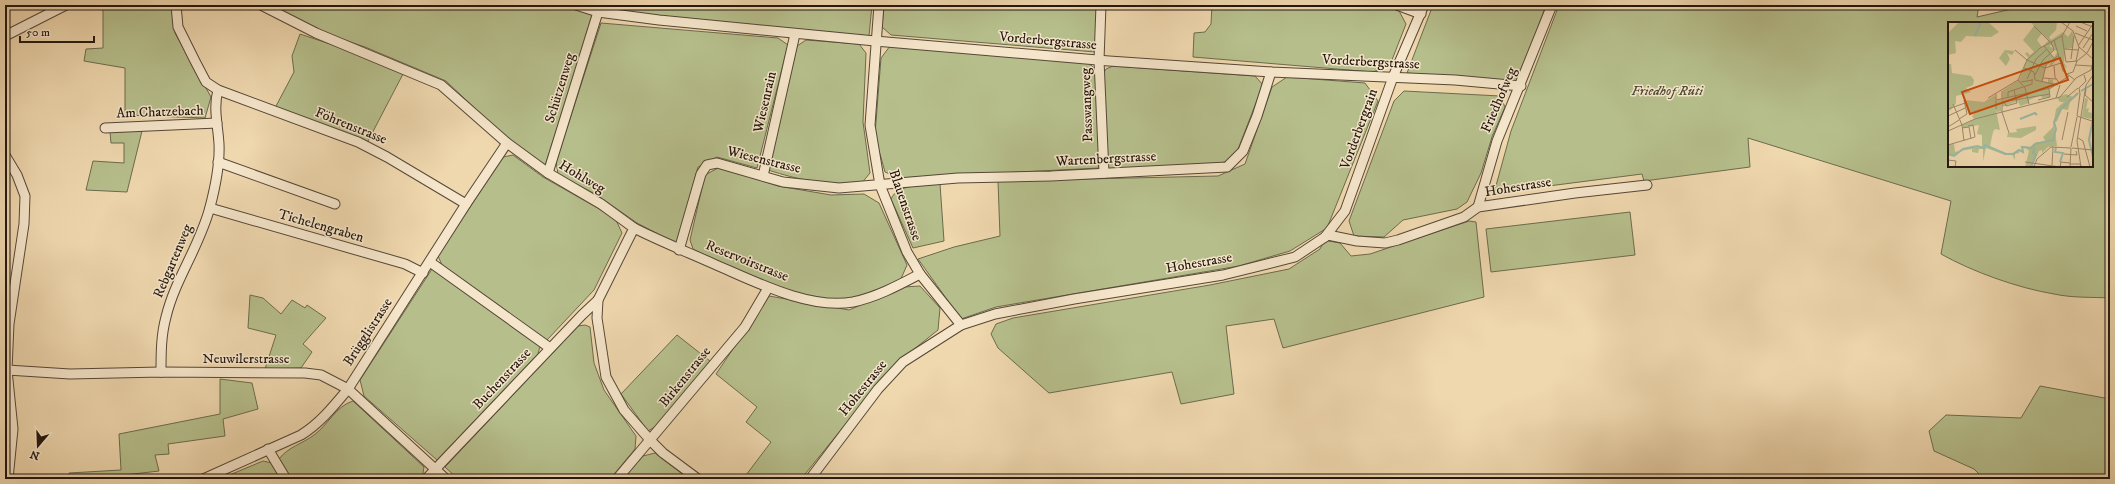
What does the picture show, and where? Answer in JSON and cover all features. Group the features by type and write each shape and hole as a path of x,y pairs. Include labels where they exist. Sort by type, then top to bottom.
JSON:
{"street":[{"path":"5,36 66,5"},
{"path":"176,5 178,26 190,51 206,82 218,90"},
{"name":"Hohlweg","path":"260,5 316,33 441,85 507,143 548,173 601,204 634,228"},
{"name":"Vorderbergstrasse","path":"576,5 659,20 875,41 1099,60 1272,72 1393,77 1520,86"},
{"name":"Blauenstrasse","path":"879,5 875,41 870,125 880,185 896,229 920,274 961,325"},
{"name":"Passwangweg","path":"1101,5 1099,60 1104,173"},
{"path":"1397,5 1422,10"},
{"name":"Friedhofweg","path":"1478,207 1491,157 1552,5"},
{"name":"Schützenweg","path":"548,173 605,10"},
{"name":"Vorderbergrain","path":"1325,237 1345,211 1393,77 1422,10"},
{"name":"Wiesenrain","path":"763,176 795,34"},
{"name":"Wartenbergstrasse","path":"880,185 958,178 1227,167 1243,151 1272,72"},
{"name":"Rebgartenweg","path":"161,372 161,345 166,318 173,297 201,235 210,208 218,162 219,146 215,102 218,90"},
{"name":"Föhrenstrasse","path":"218,90 358,142 387,157 466,204"},
{"name":"Am Chatzebach","path":"105,128 217,123"},
{"name":"Brügglistrasse","path":"203,479 301,435 314,426 348,389 466,204 507,143"},
{"path":"5,155 17,175 25,196 24,224 9,324 7,370 13,429 8,479"},
{"path":"218,162 335,204"},
{"name":"Wiesenstrasse","path":"679,250 701,174 707,165 717,163 783,182 839,188 880,185"},
{"name":"Hohestrasse","path":"810,479 878,389 903,362 961,325 995,314 1074,299 1227,274 1295,257 1328,235 1357,241 1385,243 1398,240 1464,217 1478,207 1574,193 1648,185"},
{"name":"Tichelengraben","path":"210,208 405,264 423,273"},
{"path":"634,228 598,300 597,318 606,377 624,410 651,441 663,453 698,479"},
{"name":"Reservoirstrasse","path":"634,228 679,250 768,288 824,303 853,302 880,293 920,274"},
{"path":"430,262 550,348"},
{"name":"Birkenstrasse","path":"617,479 651,441 745,327 768,288"},
{"name":"Buchenstrasse","path":"426,479 550,348 598,300"},
{"name":"Neuwilerstrasse","path":"7,370 70,374 161,372 305,373 321,375 348,389 446,479"},
{"path":"268,449 286,479"}],"green space":[{"path":"103,5 173,5 175,33 211,97 205,118 125,115 125,68 84,61 86,49 103,48"},
{"path":"269,5 563,5 594,14 545,166 502,134 446,81 365,47 324,33"},
{"path":"612,5 872,5 869,36 612,11"},
{"path":"884,5 1098,5 1095,52 891,35 882,27"},
{"path":"1212,5 1385,5 1398,9 1406,24 1390,65 1373,72 1193,57 1194,33 1205,32 1211,24"},
{"path":"1433,5 1546,5 1518,82 1407,73"},
{"name":"Friedhof Rüti","path":"1559,5 1979,5 1977,17 2029,5 2110,5 2110,298 2068,296 2026,288 1967,267 1941,254 1951,201 1748,138 1750,167 1644,181 1642,174 1494,193 1511,131"},
{"path":"601,23 778,38 788,45 757,168 717,157 698,167 677,244 637,223 597,195 558,174 556,162"},
{"path":"300,34 336,46 403,74 367,143 275,108 294,72 292,56"},
{"path":"806,40 859,44 866,53 863,122 870,173 861,184 814,182 768,170 797,46"},
{"path":"890,46 1088,63 1097,70 1099,168 899,178 885,172 880,154 874,147 881,58"},
{"path":"1113,66 1255,76 1263,85 1238,149 1228,161 1217,164 1107,169 1103,74 1106,69"},
{"path":"1287,77 1365,83 1378,101 1327,228 1290,251 1239,266 996,307 961,319 918,259 954,247 1000,236 998,181 1218,176 1245,164 1272,87"},
{"path":"1404,91 1500,96 1505,107 1492,137 1481,173 1467,202 1457,209 1403,220 1384,237 1354,236 1349,221 1394,101"},
{"path":"142,131 127,192 86,190 93,161 124,163 124,143 111,143 110,132"},
{"path":"513,155 543,177 615,218 622,233 594,290 547,340 442,265 438,256 503,157"},
{"path":"720,167 778,186 831,195 864,194 879,203 907,265 900,281 853,298 836,299 817,297 799,294 763,282 693,249 690,240 705,175"},
{"path":"940,184 944,241 913,248 891,199 899,190 905,188 919,185"},
{"path":"1630,212 1635,255 1491,272 1486,229"},
{"path":"1469,221 1476,222 1484,297 1283,348 1274,319 1226,326 1234,394 1181,404 1172,372 1049,393 998,348 991,334 996,324 1013,318 1210,285 1289,269 1320,249 1322,245 1328,241 1340,243 1351,256 1370,254"},
{"path":"432,269 540,346 538,354 437,460 364,396 360,380"},
{"path":"920,286 940,308 938,330 893,366 801,479 743,479 771,442 746,422 757,407 716,374 769,296 849,310 904,287"},
{"path":"250,295 263,298 281,314 292,300 305,308 307,305 326,318 303,344 312,352 301,368 265,369 276,335 248,328"},
{"path":"585,325 590,327 594,363 604,390 636,436 635,449 610,479 458,479 445,467 578,326"},
{"path":"677,335 710,361 658,425 648,431 621,394"},
{"path":"220,379 252,383 258,409 223,419 225,436 168,444 169,454 155,455 159,471 116,476 116,479 69,479 69,473 121,470 119,434 220,414"},
{"path":"2040,386 2110,399 2110,479 1984,479 1974,469 1934,451 1929,431 1946,415 2021,418"},
{"path":"353,401 424,467 422,479 291,479 279,459 291,449 314,435 337,411 347,403"},
{"path":"655,453 689,479 623,479 643,456"},
{"path":"263,461 272,463 282,479 220,479"}]}
